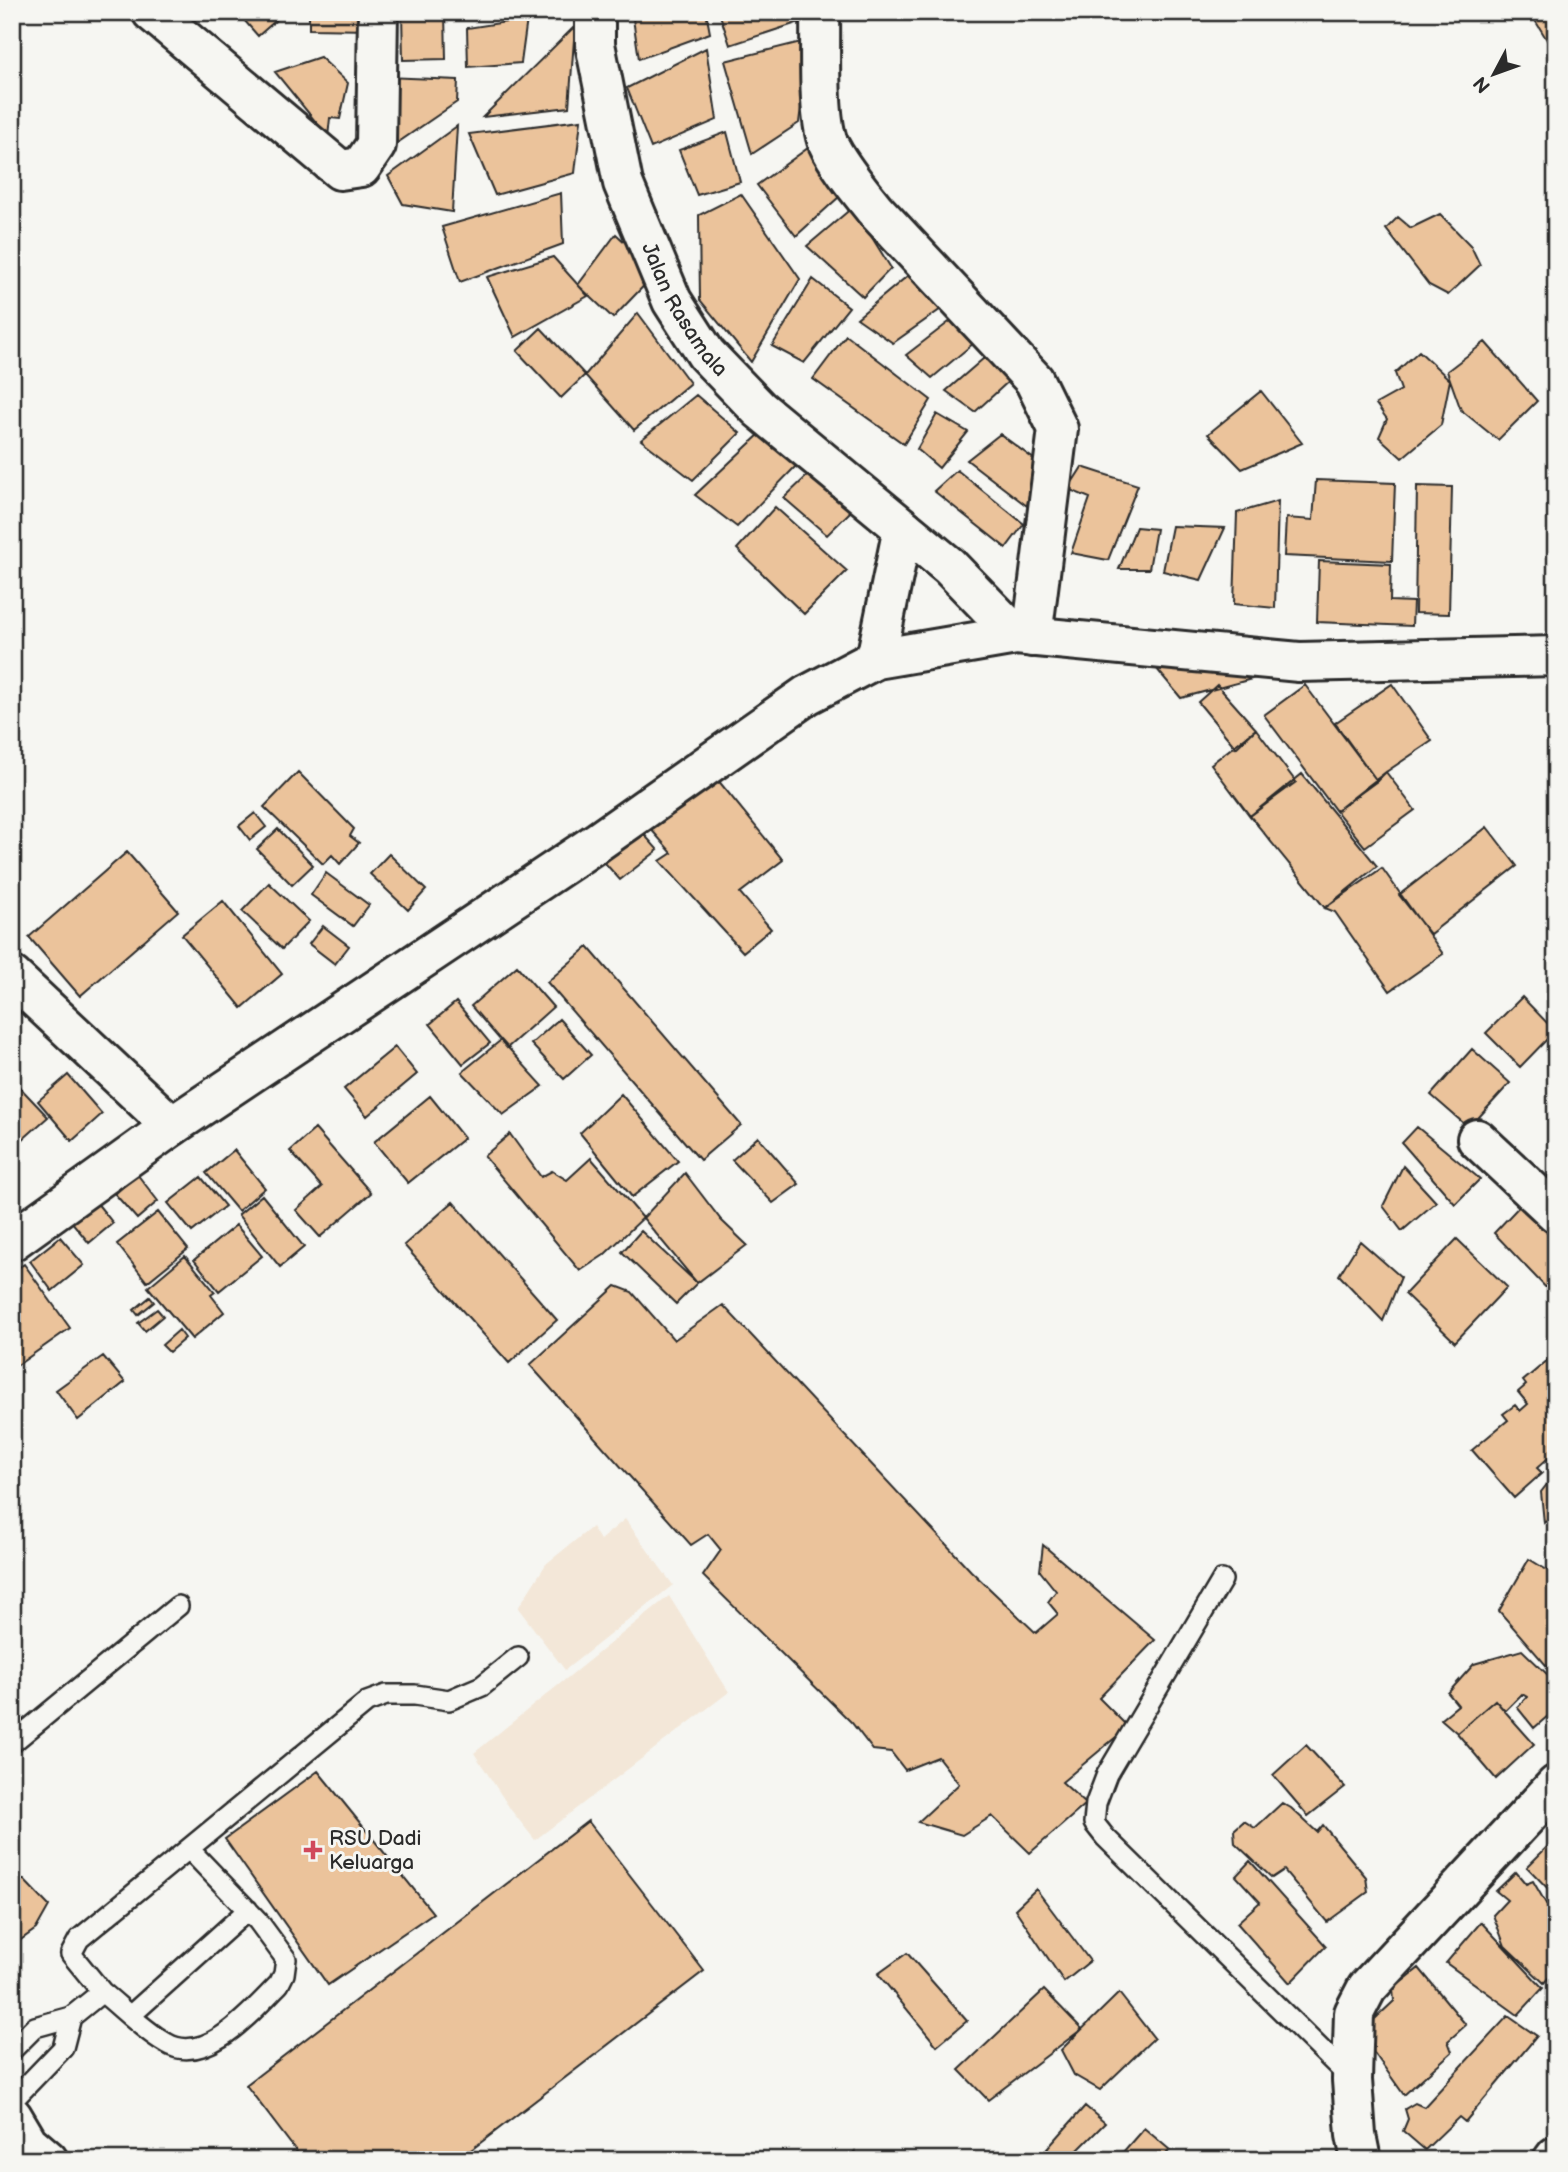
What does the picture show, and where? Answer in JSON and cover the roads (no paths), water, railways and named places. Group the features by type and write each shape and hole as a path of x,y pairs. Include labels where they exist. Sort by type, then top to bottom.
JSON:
{"street":[{"path":"152,12 188,27 340,170 361,167 376,145 378,12"},
{"name":"Jalan Rasamala","path":"595,12 595,44 623,183 672,301 706,354 759,409 949,566 1024,636"},
{"path":"820,12 822,117 828,143 875,210 1034,380 1058,429 1024,636"},
{"path":"876,659 903,528"},
{"path":"12,1241 172,1126 599,841 807,695 876,659 1024,636 1299,662 1556,656"},
{"path":"12,976 172,1126"},
{"path":"1477,1139 1556,1213"},
{"path":"1361,2160 1356,2135 1352,2080 1354,2013 1367,1988 1556,1786"}],"lane":[{"path":"1222,1580 1107,1774 1096,1803 1094,1823 1123,1855 1352,2080"},
{"path":"12,1743 178,1606"},
{"path":"189,1849 247,1910 286,1959 284,1974 279,1984 226,2033 208,2046 195,2050 180,2049 166,2043 102,1992 79,1966 71,1951 79,1940 189,1849 367,1702 386,1695 415,1695 449,1700 482,1686 518,1657"},
{"path":"131,2015 247,1910"},
{"path":"12,2050 35,2027 71,2017 102,1992"},
{"path":"12,2101 64,2048 71,2017"}],"place":[{"name":"RSU Dadi Keluarga","path":"313,1850"}]}
